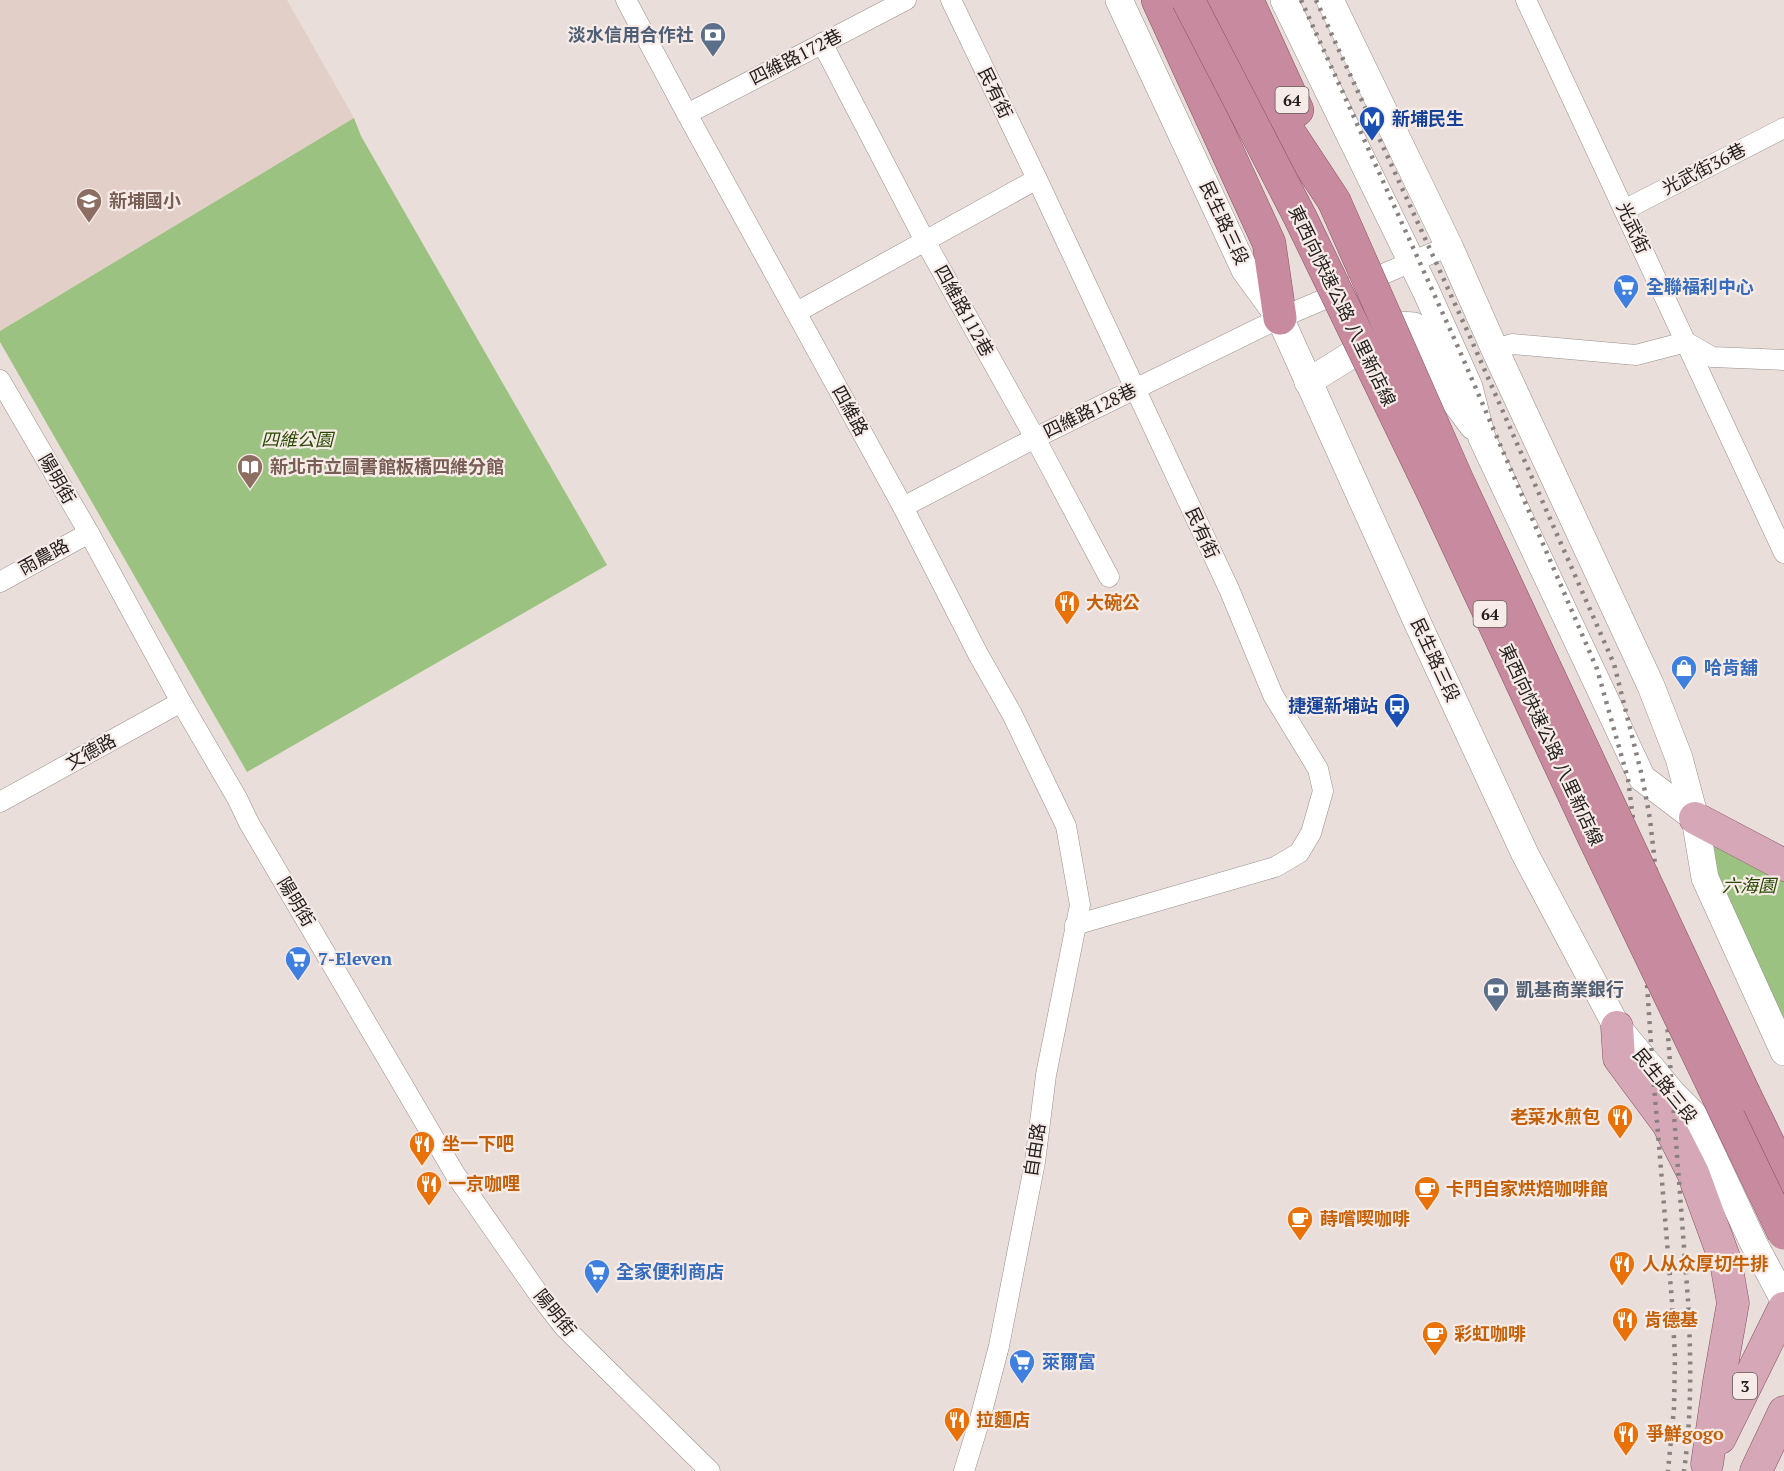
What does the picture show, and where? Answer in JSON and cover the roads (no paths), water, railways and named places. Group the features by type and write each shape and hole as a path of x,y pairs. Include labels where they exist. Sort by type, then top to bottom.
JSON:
{"highway":[{"path":"1158,0 1269,243 1280,318"},
{"name":"東西向快速公路 八里新店線","path":"1188,0 1299,217 1438,503 1594,837 1784,1233"},
{"path":"1213,0 1242,61 1299,217"},
{"path":"1227,0 1288,130 1334,201"},
{"name":"東西向快速公路 八里新店線","path":"1247,0 1462,491 1784,1176"}],"main road":[{"name":"民生路三段","path":"1119,0 1245,270 1280,318 1525,854 1617,1027 1672,1094 1693,1114 1753,1242 1784,1300"},
{"path":"1284,0 1412,262 1469,387 1482,438 1642,778 1695,818 1784,865"},
{"path":"1330,0 1449,246 1650,686 1679,758 1695,818 1705,878 1784,1052"},
{"path":"1308,382 1399,325 1414,326 1424,335 1452,398 1482,438"},
{"path":"1617,1027 1619,1058 1668,1124 1693,1173 1726,1263 1733,1303 1705,1468"},
{"name":"3","path":"1705,1468 1784,1308"},
{"path":"1756,1471 1784,1412"}],"street":[{"name":"四維路","path":"626,0 903,507 978,654 1012,714 1066,826"},
{"name":"四維路172巷","path":"687,114 906,0"},
{"name":"民有街","path":"951,0 1229,589 1273,695 1318,770 1323,791 1311,833 1299,853 1275,867 1075,925"},
{"name":"光武街","path":"1526,0 1784,553"},
{"name":"四維路112巷","path":"822,44 925,241 1035,438 1109,577"},
{"name":"光武街36巷","path":"1624,210 1784,128"},
{"path":"797,312 1037,179"},
{"name":"四維路128巷","path":"903,507 1035,438 1280,318 1449,246"},
{"path":"1496,350 1512,345 1636,355 1686,342 1712,357 1784,360"},
{"name":"陽明街","path":"0,380 89,532 249,823 455,1174 564,1327 710,1471"},
{"name":"雨農路","path":"0,582 89,532"},
{"name":"文德路","path":"0,802 181,702"},
{"name":"自由路","path":"964,1471 999,1346 1035,1162 1046,1075 1080,905 1066,826"}],"railway":[{"path":"1301,0 1458,347 1597,669 1628,779 1639,866 1672,1302 1675,1357 1674,1408 1668,1471"},
{"path":"1316,0 1471,339 1614,664 1642,776 1655,864 1688,1300 1690,1386 1684,1471"}],"place":[{"name":"淡水信用合作社","path":"713,58"},
{"name":"新埔民生","path":"1372,142"},
{"name":"新埔國小","path":"89,224"},
{"name":"全聯福利中心","path":"1626,310"},
{"name":"新北市立圖書館板橋四維分館","path":"250,490"},
{"name":"大碗公","path":"1067,626"},
{"name":"哈肯舖","path":"1684,691"},
{"name":"捷運新埔站","path":"1397,729"},
{"name":"7-Eleven","path":"298,982"},
{"name":"凱基商業銀行","path":"1496,1013"},
{"name":"老菜水煎包","path":"1620,1140"},
{"name":"坐一下吧","path":"422,1167"},
{"name":"一京咖哩","path":"429,1207"},
{"name":"卡門自家烘焙咖啡館","path":"1427,1212"},
{"name":"蒔嚐喫咖啡","path":"1300,1242"},
{"name":"人从众厚切牛排","path":"1622,1287"},
{"name":"全家便利商店","path":"597,1295"},
{"name":"肯德基","path":"1625,1343"},
{"name":"彩虹咖啡","path":"1435,1357"},
{"name":"萊爾富","path":"1022,1385"},
{"name":"拉麵店","path":"957,1443"},
{"name":"爭鮮gogo","path":"1626,1457"}],"park label":[{"name":"四維公園","path":"297,440"},
{"name":"六海園","path":"1749,886"}]}
